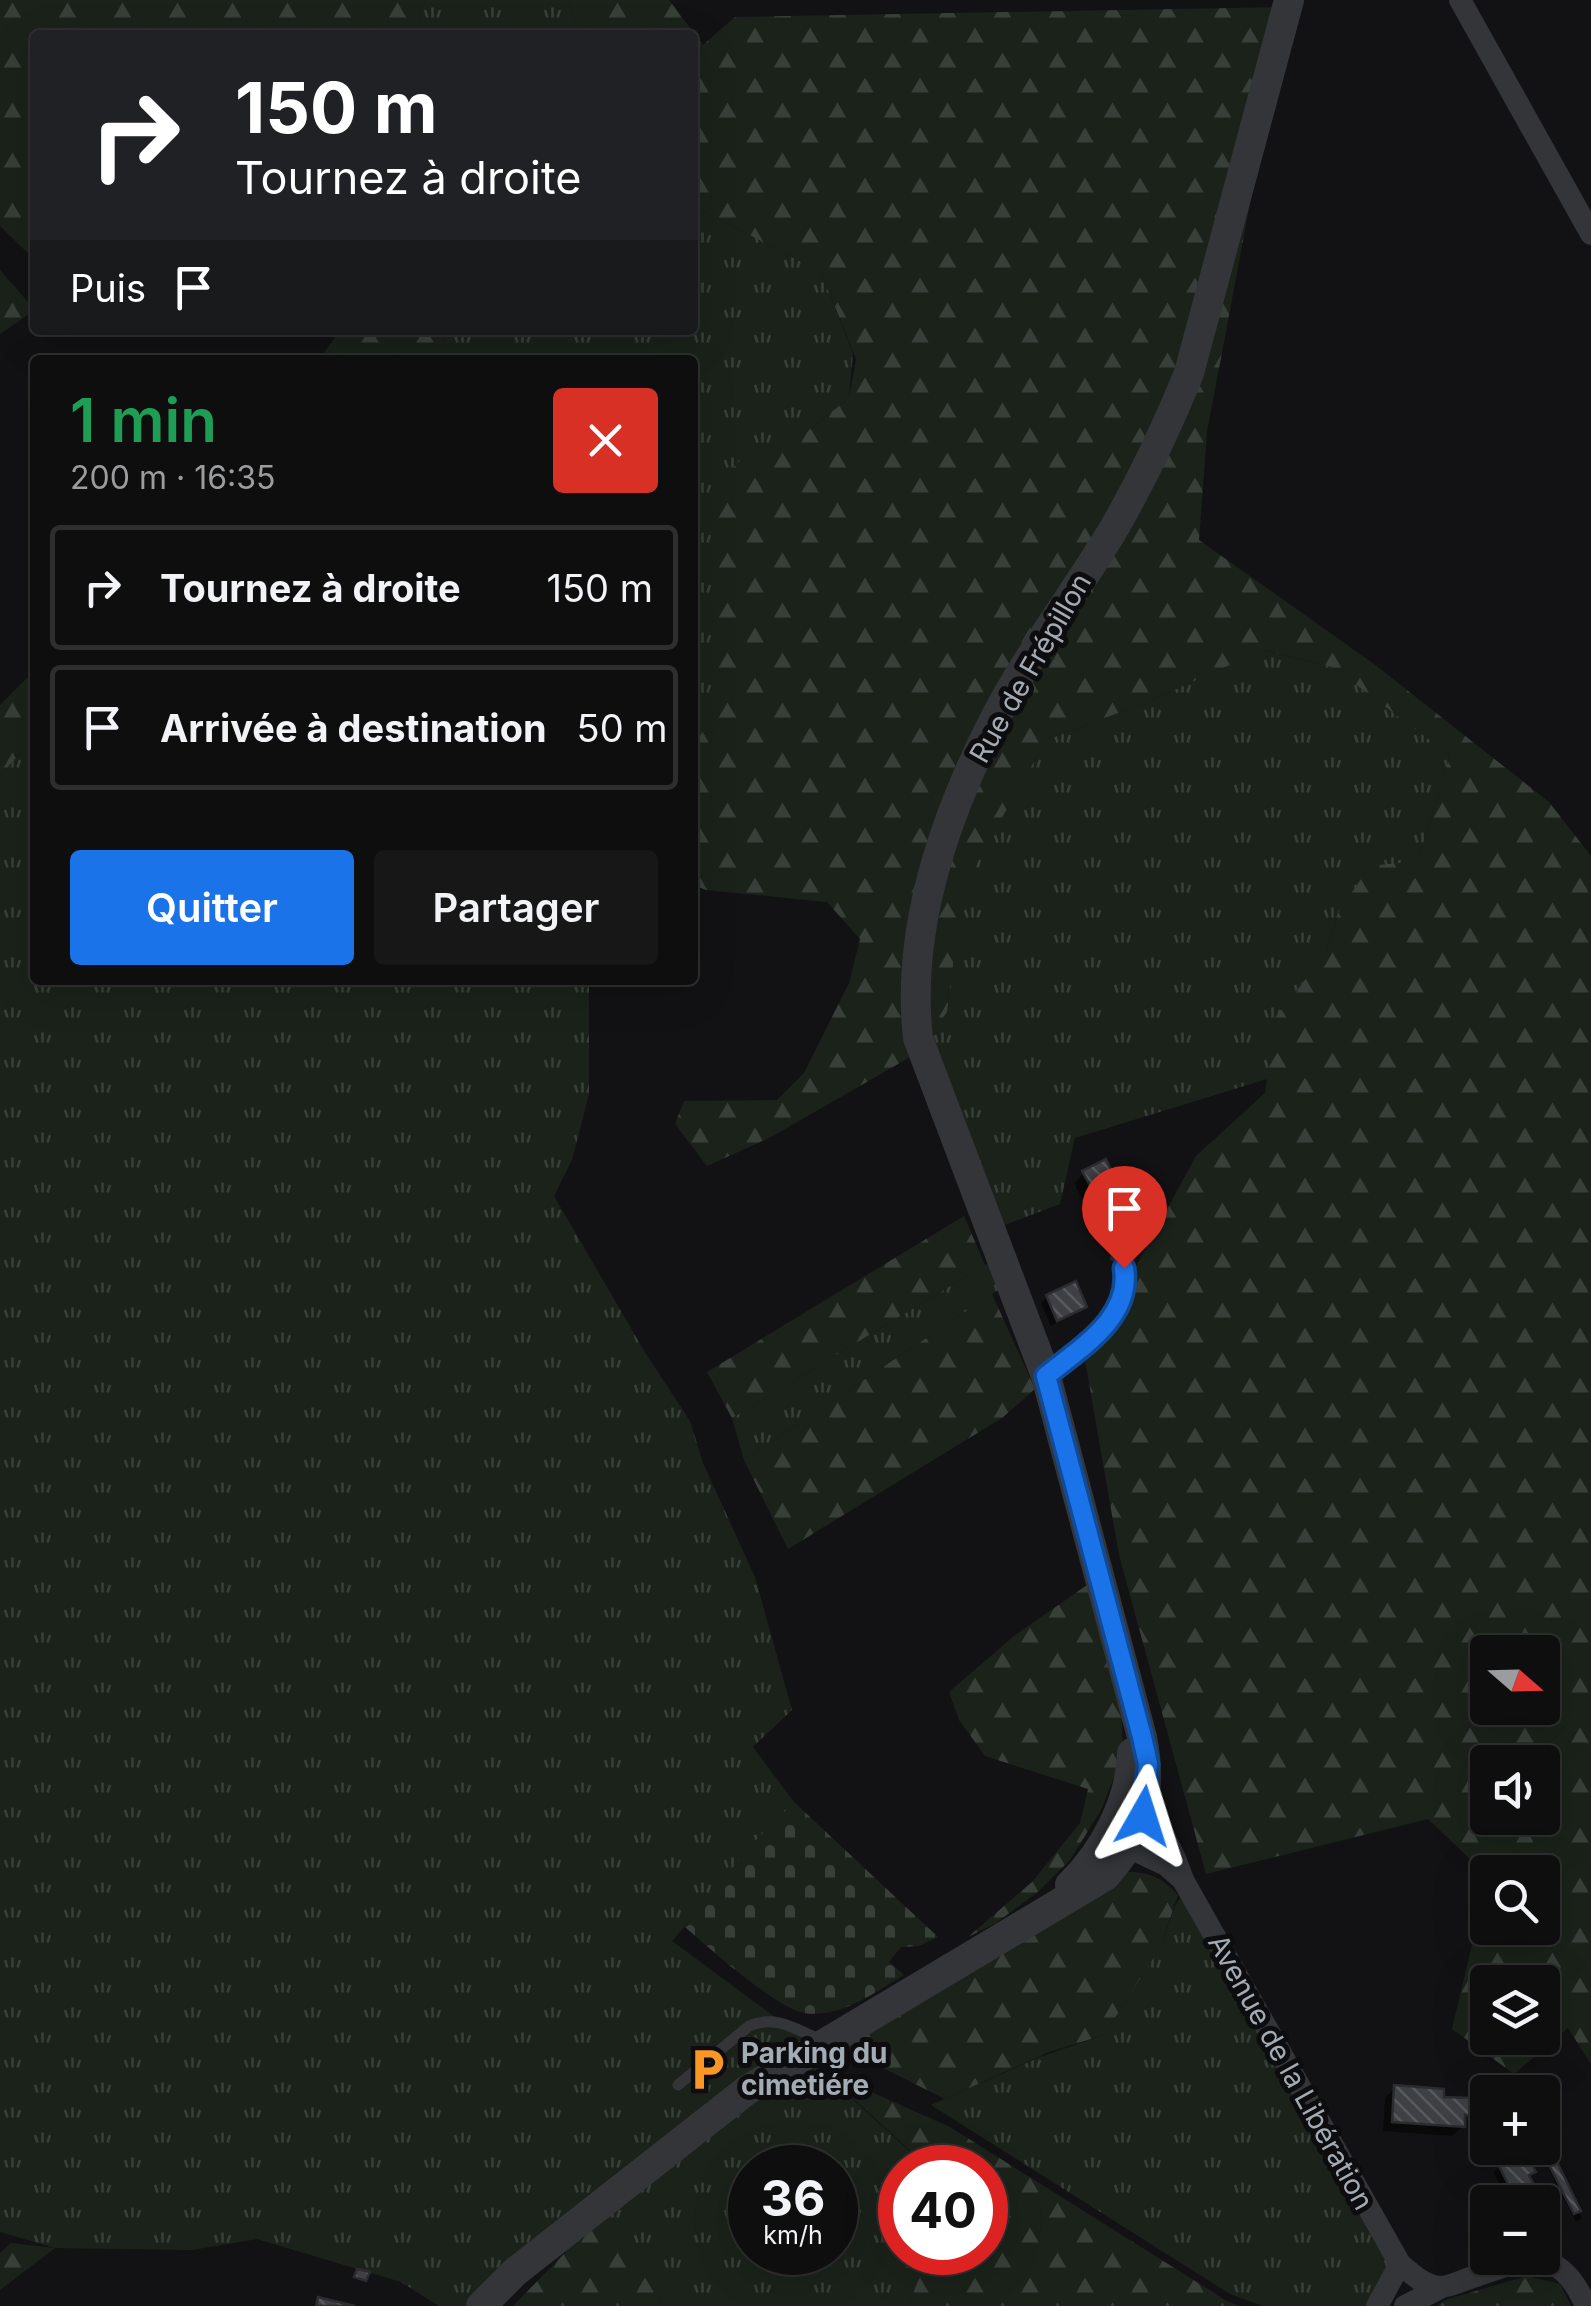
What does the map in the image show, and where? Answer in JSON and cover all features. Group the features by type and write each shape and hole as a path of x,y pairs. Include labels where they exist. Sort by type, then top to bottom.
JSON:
{"street":[{"name":"Rue de Frépillon","path":"1127,1826 1148,1764 1046,1376 918,1038 914,1000 917,952 947,836 985,738 1114,528 1168,426 1189,372 1289,0"},
{"path":"1460,0 1591,234"},
{"name":"Rue de Frépillon","path":"1127,1826 1132,1765 1129,1691"},
{"path":"481,2306 514,2272 747,2090 1105,1876 1127,1826"},
{"name":"Avenue de la Libération","path":"1127,1826 1183,1880"},
{"name":"Avenue de la Libération","path":"1127,1826 1158,1827 1174,1852 1183,1880 1400,2264"},
{"path":"1405,2306 1442,2287 1526,2260 1546,2260 1563,2269 1587,2304"},
{"path":"1377,2306 1400,2264 1421,2281 1442,2287"}],"lane":[{"path":"1046,1376 1115,1314 1127,1283 1124,1268"},
{"path":"678,2086 749,2026 763,2020 774,2020 825,2042"}],"green space":[{"path":"0,0 426,0 419,16 423,30 30,30 30,255 0,226"},
{"path":"426,0 569,0 577,30 423,30 419,16"},
{"path":"569,0 669,0 692,30 577,30"},
{"path":"1287,7 1207,432 1199,540 1374,664 1549,802 1591,856 1591,2064 1568,2028 1560,2035 1560,1965 1470,1965 1470,2042 1452,2029 1472,1945 1560,1945 1560,1855 1470,1855 1470,1859 1428,1819 1206,1874 1119,1555 1085,1360 1196,1156 1265,1093 1275,1018 1326,953 1339,911 1370,866 1418,861 1450,755 1332,667 1263,650 1145,703 1046,740 963,887 947,1012 919,1052 771,1137 707,1166 675,1124 684,1101 777,1100 804,1073 849,983 860,939 827,902 698,887 698,735 718,729 718,486 753,445 790,445 849,398 856,359 821,272 698,209 698,38 703,45 735,17"},
{"path":"698,209 821,272 853,353 849,398 790,445 718,486 718,729 698,735 698,355 434,355 447,335 698,335"},
{"path":"0,270 30,304 30,313 0,334"},
{"path":"336,335 447,335 434,355 322,355"},
{"path":"1262,650 1332,667 1450,755 1418,861 1339,911 1326,953 1276,1018 1267,1079 1075,1138 1060,1204 1002,1226 918,1044 947,1012 962,887 1046,740 1145,703"},
{"path":"30,675 30,743 0,775 0,705"},
{"path":"30,743 30,985 589,985 589,1094 572,1160 554,1196 690,1421 703,1463 755,1577 792,1710 753,1747 794,1802 672,1941 783,2023 821,2045 804,2055 903,2145 878,2145 878,2275 920,2275 908,2306 664,2306 597,2197 482,2306 439,2306 401,2282 257,2239 192,2250 55,2248 0,2232 0,775"},
{"path":"964,1216 985,1265 732,1418 707,1372"},
{"path":"1002,1260 1010,1282 744,1460 732,1418 985,1265"},
{"path":"992,1294 1035,1389 1002,1418 788,1549 744,1460"},
{"path":"1087,1585 1121,1699 1123,1755 1101,1810 1070,1860 1038,1892 996,1923 968,1937 1032,1882 1080,1823 1088,1789 985,1756 959,1720 949,1692 1014,1636"},
{"path":"794,1802 938,1937 919,1946 901,1947 889,1962 904,1975 857,2003 817,2014 804,2013 777,2000 685,1927 752,1844"},
{"path":"1122,1872 1153,1876 1178,1895 1161,1946 1104,2035 1049,2052 945,2099 841,2047"},
{"path":"1187,1887 1400,2264 1368,2306 1263,2306 1230,2294 1008,2154 1008,2145 994,2145 931,2105 1040,2057 1104,2035 1161,1946 1175,1906"},
{"path":"1488,2055 1536,2055 1514,2074"},
{"path":"822,2070 950,2127 979,2145 904,2145"},
{"path":"1008,2163 1240,2306 908,2306 920,2275 1008,2275"},
{"path":"606,2211 664,2306 513,2306"},
{"path":"11,2243 55,2248 0,2290 0,2253"},
{"path":"1527,2276 1560,2284 1571,2306 1436,2306 1448,2299"}],"building":[{"path":"1106,1159 1132,1213 1128,1214 1133,1225 1117,1232 1114,1227 1106,1231 1098,1217 1105,1213 1082,1171"},
{"path":"1119,1240 1131,1246 1123,1264 1111,1259"},
{"path":"1076,1281 1087,1307 1057,1321 1046,1295"},
{"path":"1394,2085 1444,2089 1444,2097 1470,2098 1470,2116 1465,2115 1465,2127 1392,2122"},
{"path":"1498,2165 1532,2165 1536,2172 1529,2175 1534,2185 1508,2185"},
{"path":"1549,2165 1558,2165 1581,2211 1574,2214"},
{"path":"357,2269 370,2272 366,2281 354,2277"},
{"path":"318,2297 355,2306 316,2306"}],"place":[{"name":"Parking du cimetiére","path":"708,2069"}],"route":[{"path":"1124,1268 1127,1283 1115,1314 1046,1376 1148,1764 1143,1816"}]}
